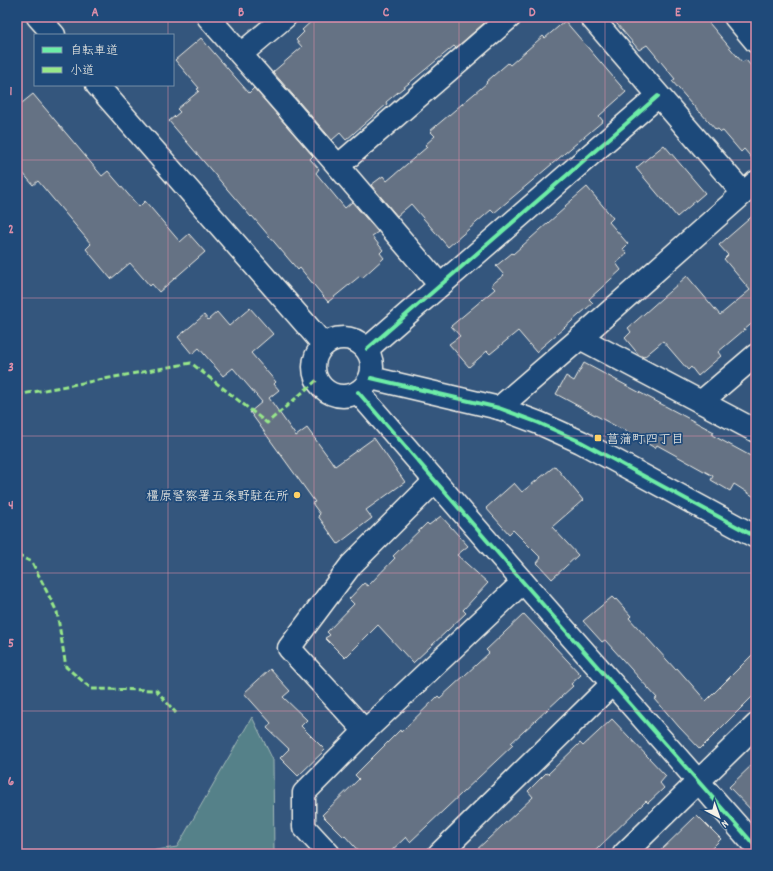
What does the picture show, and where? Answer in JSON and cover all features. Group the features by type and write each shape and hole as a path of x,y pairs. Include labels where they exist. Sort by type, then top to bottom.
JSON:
{"street":[{"path":"208,17 440,285"},
{"path":"241,54 285,17"},
{"path":"338,166 510,17"},
{"path":"499,408 750,188 658,96 591,17"},
{"path":"735,17 756,42"},
{"path":"98,86 324,345"},
{"path":"367,349 658,96"},
{"path":"342,337 351,338 360,342 367,349 372,358 373,368 364,385 349,396 330,394 317,380 314,371 314,361 318,352 324,345 332,340 342,337"},
{"path":"580,338 756,431"},
{"path":"701,402 756,355"},
{"path":"364,385 499,408 538,423 581,442 756,537"},
{"path":"364,385 434,482 756,847"},
{"path":"365,731 289,648 351,565 434,482"},
{"path":"329,854 304,827 304,793 365,731 523,582"},
{"path":"439,854 612,684"},
{"path":"624,854 699,782 756,724"}],"green space":[{"path":"252,717 273,760 274,854 130,854 177,847"}],"building":[{"path":"316,17 491,17 456,48 454,46 386,102 387,104 346,140 340,133 332,140 273,72 302,47 296,40 304,32 302,30"},
{"path":"611,17 704,17 742,62 746,60 756,72 756,163 744,149 741,152 723,131 721,132 718,129 716,130 699,112 672,81 675,79 647,45 639,50"},
{"path":"565,21 626,92 599,116 603,121 494,213 491,210 448,247 411,204 397,216 371,185 383,176 387,181 427,147 425,145 435,136 430,131 487,83 486,82 508,63 510,65 543,36 545,38"},
{"path":"201,38 249,93 254,88 313,156 310,159 319,169 316,173 345,208 352,202 378,232 372,236 383,250 380,253 384,258 362,278 360,276 328,302 300,268 298,270 252,216 251,217 169,121 180,112 177,109 199,91 197,89 199,88 175,60"},
{"path":"33,94 102,176 108,171 139,207 145,201 180,242 189,234 205,252 159,292 152,284 150,286 130,263 111,279 86,249 91,244 38,181 33,185 17,166 17,107"},
{"path":"664,145 705,193 677,217 636,168"},
{"path":"587,187 613,218 609,222 628,244 623,249 627,254 616,263 621,270 589,299 593,303 536,352 518,331 490,354 487,351 469,367 449,344 460,336 451,326 495,289 491,285 504,275 496,266 512,253 513,254"},
{"path":"756,213 756,320 718,352 721,356 698,376 691,367 688,370 663,341 644,357 639,355 625,338 631,332 628,328 687,276 720,315 750,290 724,259 728,255 719,245"},
{"path":"250,308 273,334 251,353 276,382 274,384 279,390 269,398 296,436 307,428 335,466 374,438 405,482 366,510 372,518 338,544 318,516 320,514 312,503 315,502 250,412 262,402 233,368 223,376 199,348 192,354 178,337 204,315 208,320 217,312 229,326"},
{"path":"584,363 714,432 712,435 756,459 756,498 734,484 730,491 711,480 713,476 657,445 655,448 621,428 556,394 566,376 574,381"},
{"path":"555,466 583,500 552,527 578,555 552,579 537,563 541,558 513,530 509,534 486,508 514,483 522,492"},
{"path":"441,516 468,546 457,555 488,583 463,610 466,613 413,663 378,625 345,658 325,638 330,635 327,632 354,604 349,599 364,583 368,586 395,558 393,556 427,523 429,525"},
{"path":"612,597 615,600 616,599 631,616 629,618 706,701 756,651 756,693 700,749 679,727 655,699 657,698 605,640 602,642 583,621"},
{"path":"524,614 581,675 571,684 573,686 511,743 513,745 410,842 406,837 388,854 361,854 345,836 344,837 322,815 359,779 355,775 400,730 401,732 438,696 440,698 489,653 486,650"},
{"path":"270,669 290,691 283,697 307,720 301,726 325,750 298,776 280,758 289,749 267,728 271,723 244,693"},
{"path":"612,719 666,776 660,783 664,788 648,803 646,801 592,854 472,854 533,797 528,791 546,773 548,774 580,743 583,746"},
{"path":"756,761 756,815 729,787"},
{"path":"697,815 721,839 706,854 657,854"}],"marked path":[{"path":"17,395 191,363 267,423 317,380"},
{"path":"17,555 32,562 57,612 66,667 92,689 156,690 176,713"}],"cycle path":[{"path":"367,349 658,96"},
{"path":"371,378 499,408 539,423 581,442 756,537"},
{"path":"358,392 756,847"}],"place":[{"name":"菖蒲町四丁目","path":"598,438"},
{"name":"橿原警察署五条野駐在所","path":"297,495"}]}
